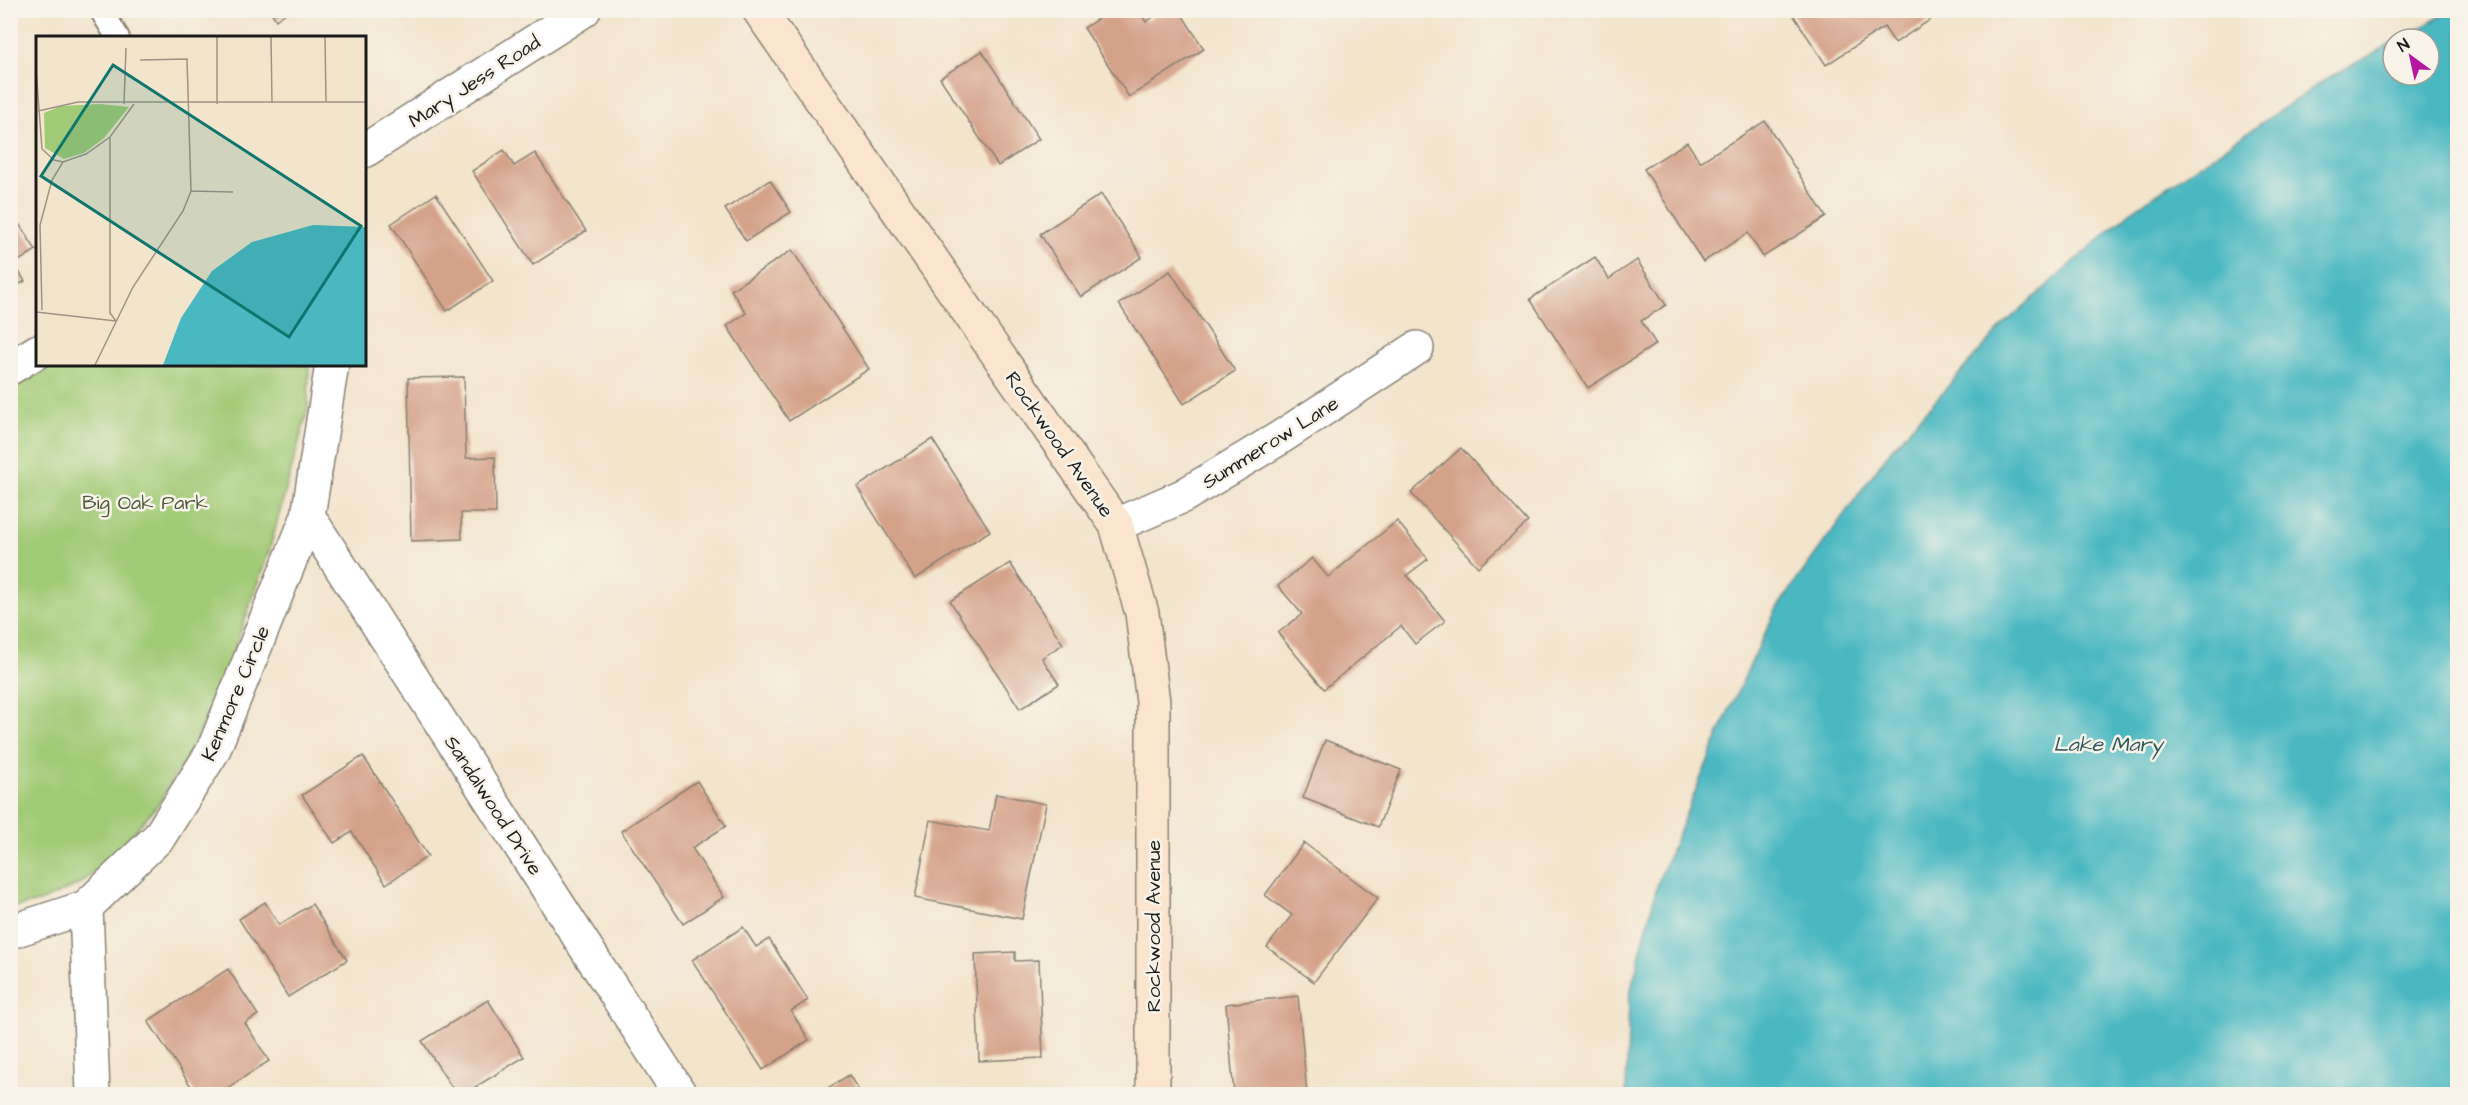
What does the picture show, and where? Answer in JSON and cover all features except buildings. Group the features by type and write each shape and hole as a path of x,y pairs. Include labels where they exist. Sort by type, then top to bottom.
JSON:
{"street":[{"name":"Mary Jess Road","path":"366,150 584,10"},
{"name":"Rockwood Avenue","path":"759,10 1116,525 1142,614 1152,702 1152,1095"},
{"name":"Summerow Lane","path":"1116,525 1183,496 1278,439 1417,348"},
{"path":"10,368 36,352"},
{"name":"Kenmore Circle","path":"10,932 86,907 159,837 213,751 308,516 332,366"},
{"name":"Sandalwood Drive","path":"308,516 680,1095"},
{"path":"86,907 93,1095"}],"lane":[{"path":"101,10 117,36"}],"green space":[{"name":"Big Oak Park","path":"36,365 309,366 308,409 269,551 231,659 193,746 159,803 116,853 81,883 42,901 11,908 11,381"}],"water":[{"name":"Lake Mary","path":"2452,10 2458,11 2457,1094 1626,1094 1629,998 1658,882 1728,712 1777,608 1889,452 2003,325 2130,212 2328,78 2381,49 2381,87 2441,87 2441,27 2422,27"}]}
